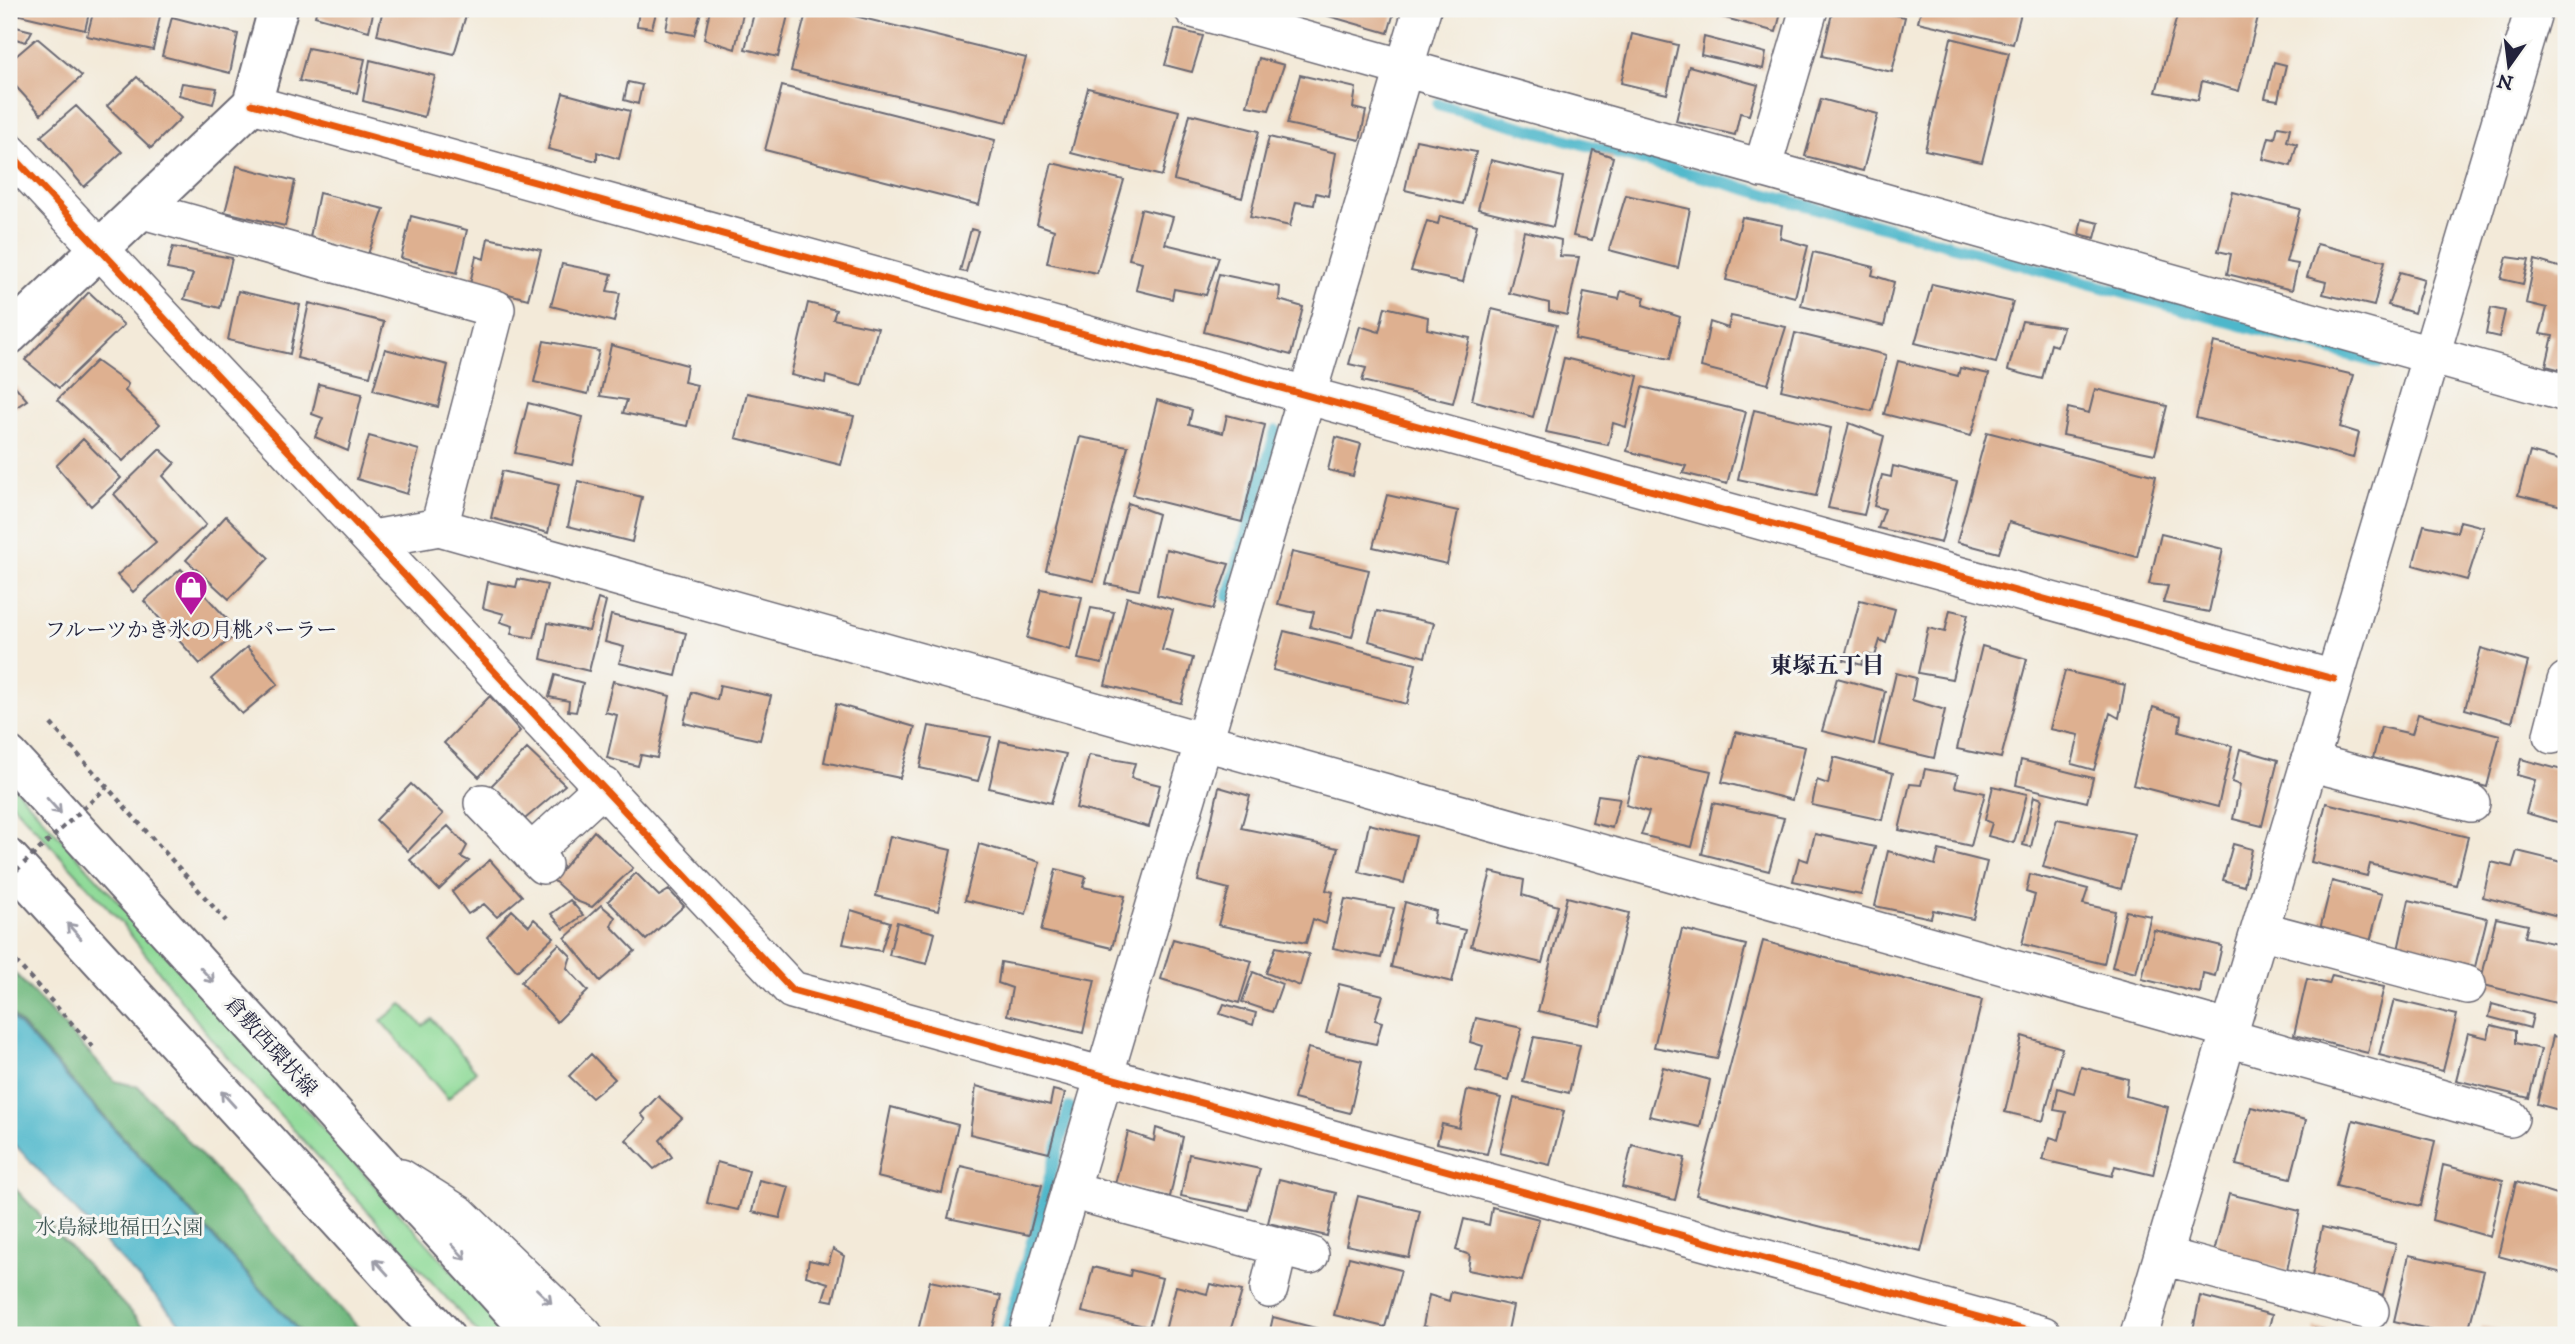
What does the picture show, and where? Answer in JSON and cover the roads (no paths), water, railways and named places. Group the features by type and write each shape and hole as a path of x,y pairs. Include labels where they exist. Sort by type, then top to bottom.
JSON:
{"main road":[{"path":"9,335 101,251 252,104 278,9"},
{"name":"倉敷西環状線","path":"9,756 535,1335"},
{"path":"9,859 444,1335"}],"street":[{"path":"1193,9 2566,393"},
{"path":"1027,1335 1422,9"},
{"path":"1762,169 1809,9"},
{"path":"2139,1335 2534,9"},
{"path":"252,104 2334,679"},
{"path":"9,152 792,990 2043,1335"},
{"path":"143,210 496,309 439,527"},
{"path":"373,539 439,527 1204,739 2230,1034 2510,1118"},
{"path":"2552,735 2566,681"},
{"path":"2309,762 2471,803"},
{"path":"483,803 537,859 604,786"},
{"path":"2260,930 2467,985"},
{"path":"376,1163 460,1215 584,1335"},
{"path":"1070,1190 1295,1251 1269,1289"},
{"path":"2163,1256 2370,1311"}],"water":[{"path":"9,1014 302,1335 191,1335 9,1138"}],"waterway":[{"path":"1438,104 2379,363"},
{"path":"1228,596 1276,431"},
{"path":"1006,1335 1069,1108"}],"place":[{"name":"フルーツかき氷の月桃パーラー","path":"191,617"}],"district":[{"name":"東塚五丁目","path":"1827,665"}],"park label":[{"name":"水島緑地福田公園","path":"119,1227"}]}
